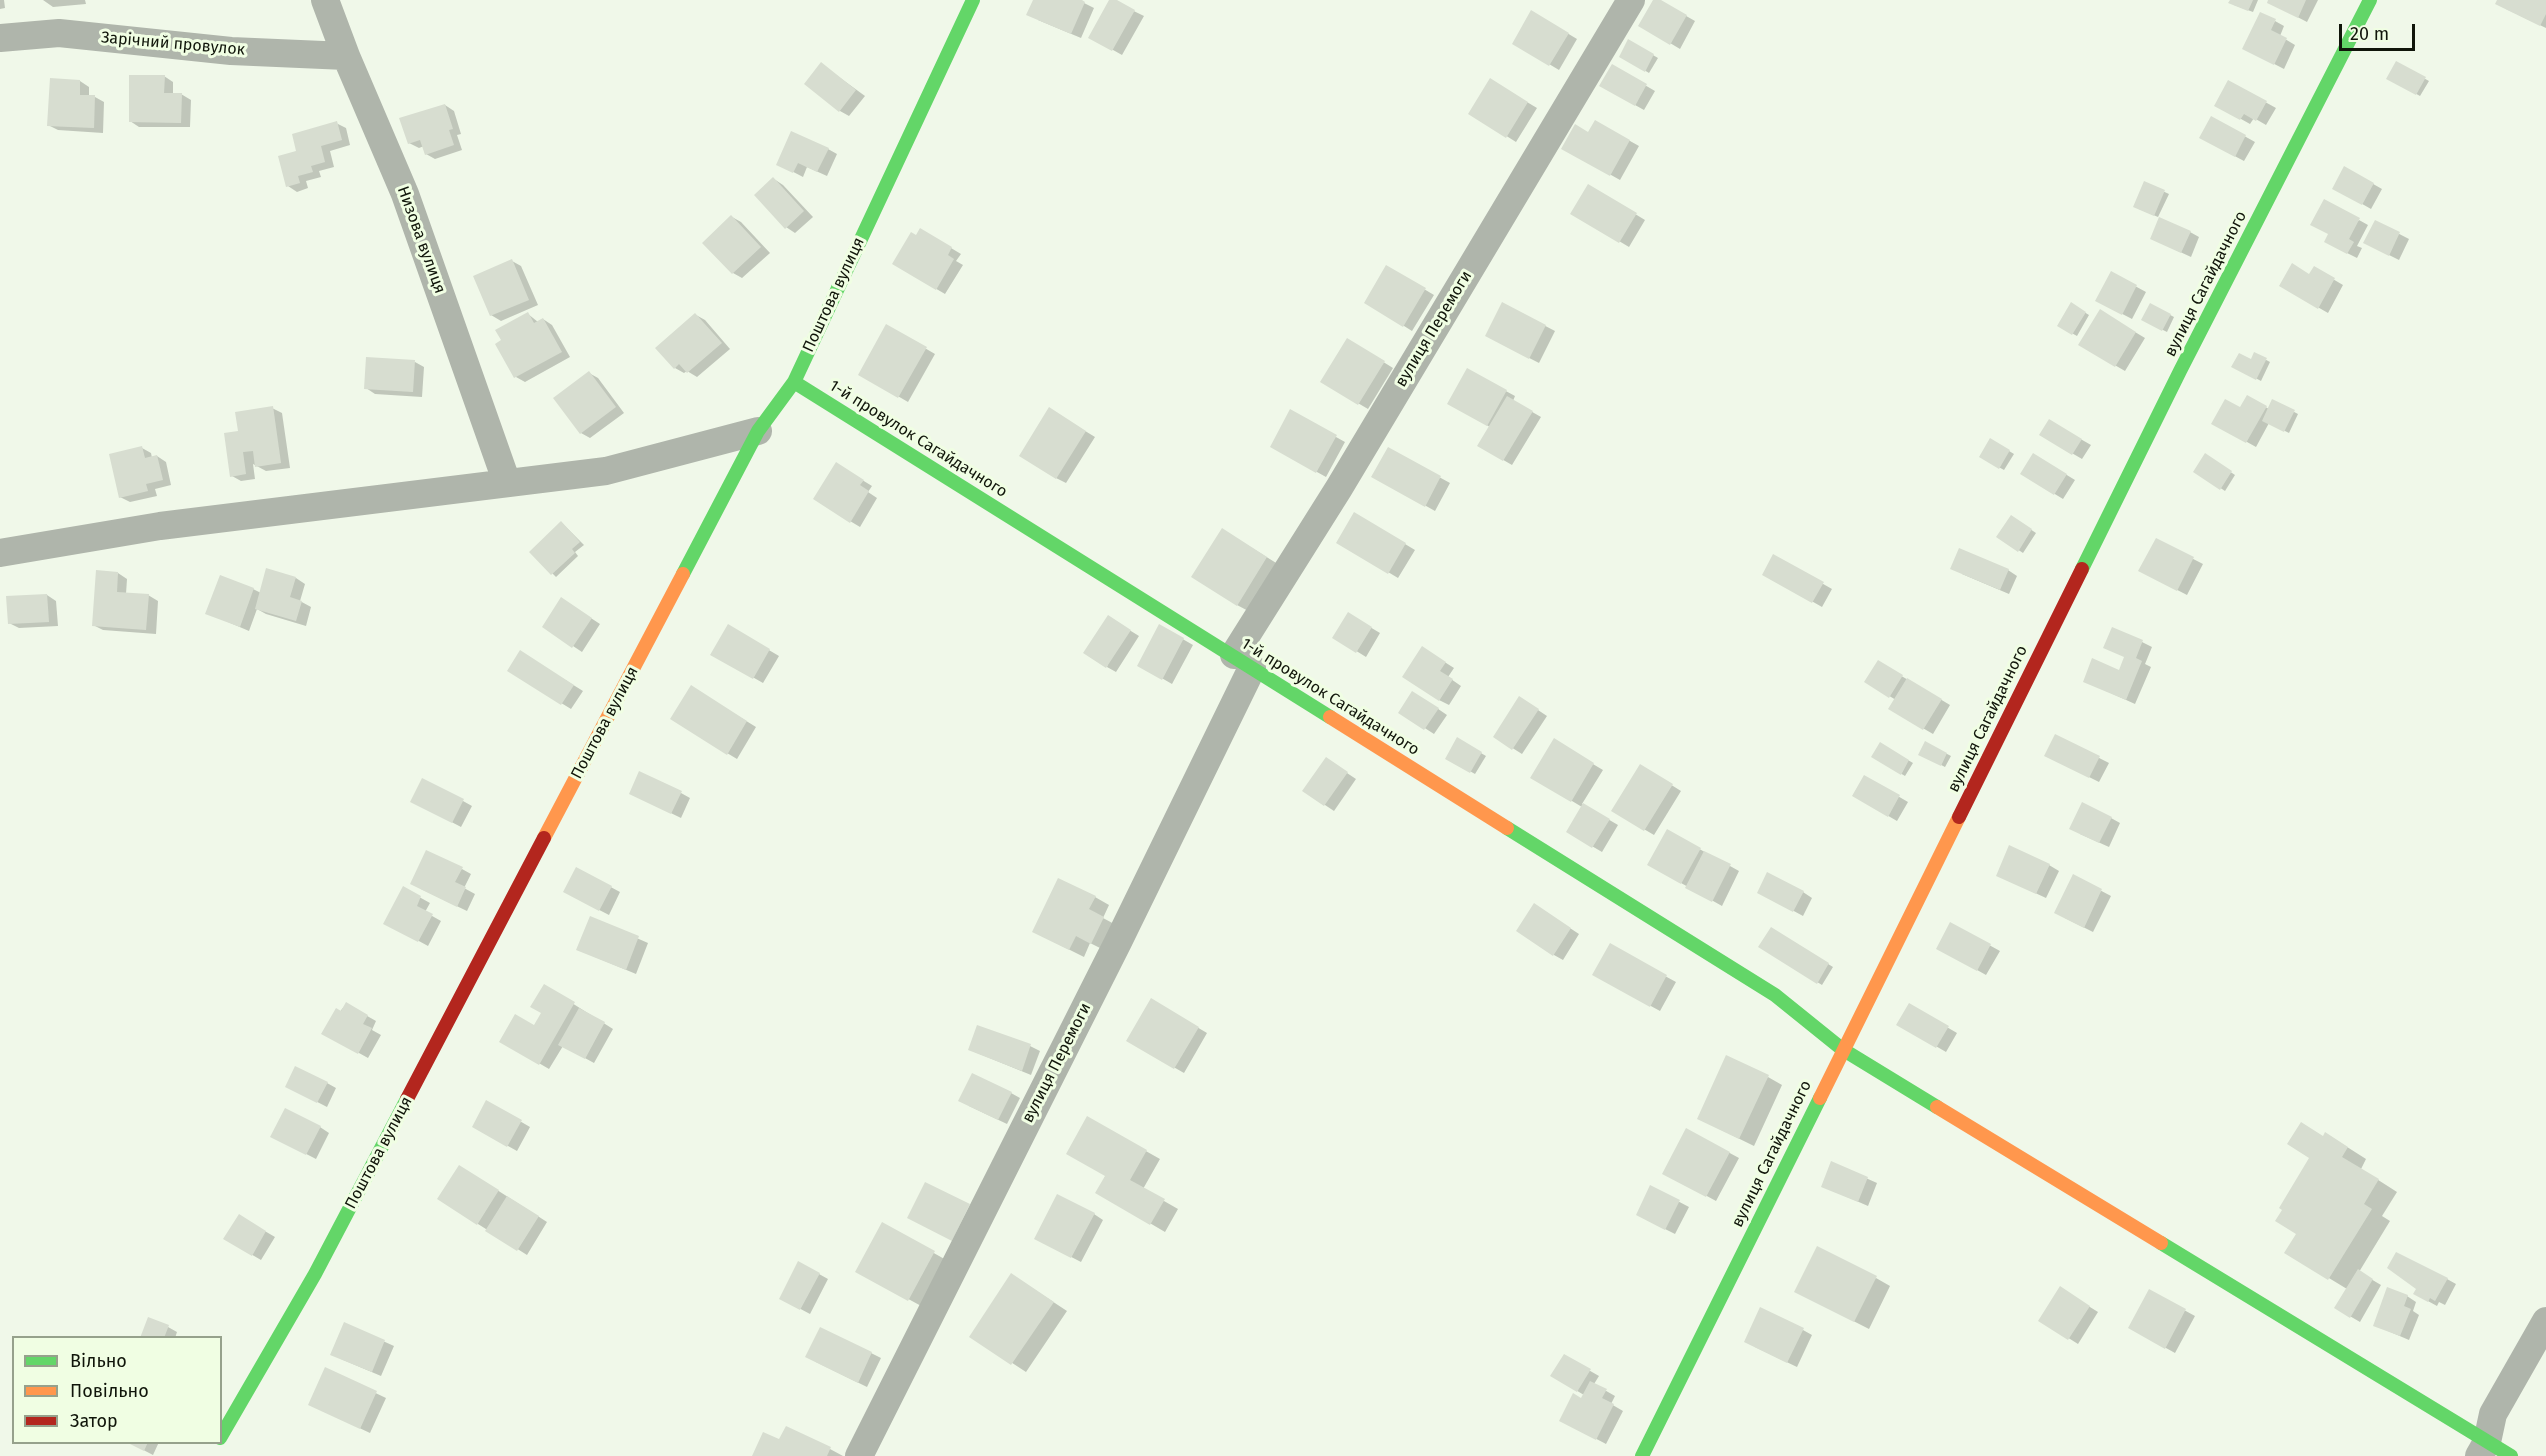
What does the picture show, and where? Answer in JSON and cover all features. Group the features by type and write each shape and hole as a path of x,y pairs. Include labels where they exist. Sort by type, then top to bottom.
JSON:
{"street":[{"name":"Низова вулиця","path":"325,0 346,56 405,194 507,483"},
{"name":"Поштова вулиця","path":"222,1435 315,1274 758,431 794,382 973,0"},
{"name":"вулиця Перемоги","path":"859,1456 1118,942 1243,661 1345,478 1631,0"},
{"name":"вулиця Сагайдачного","path":"1642,1456 2180,371 2370,0"},
{"name":"Зарічний провулок","path":"0,38 59,33 231,51 346,56"},
{"name":"1-й провулок Сагайдачного","path":"794,382 1775,995 1842,1049 2483,1449 2511,1456"},
{"path":"0,553 160,526 606,471 758,431"},
{"path":"2483,1449 2493,1414 2546,1321"}],"building":[{"path":"1033,0 1082,0 1085,2 1071,34 1026,15"},
{"path":"1109,0 1117,0 1135,10 1112,51 1088,38"},
{"path":"1653,0 1661,0 1687,15 1670,45 1638,26"},
{"path":"2230,0 2253,0 2248,11 2228,3"},
{"path":"2268,0 2306,0 2298,18 2267,3"},
{"path":"2497,0 2546,0 2546,14 2540,26 2495,4"},
{"path":"1531,10 1569,33 1549,66 1512,44"},
{"path":"2260,12 2276,19 2271,30 2287,38 2274,65 2242,49"},
{"path":"1628,39 1654,54 1645,72 1619,57"},
{"path":"2396,61 2426,77 2416,95 2386,79"},
{"path":"821,62 856,90 839,112 804,84"},
{"path":"1612,64 1647,84 1635,106 1599,86"},
{"path":"129,75 165,75 164,93 182,93 181,123 129,122"},
{"path":"50,78 80,80 80,95 95,95 94,128 47,126"},
{"path":"1490,78 1528,102 1506,138 1468,114"},
{"path":"2228,80 2267,101 2256,121 2244,114 2240,120 2214,106"},
{"path":"445,104 453,129 449,130 454,145 425,155 420,140 408,144 399,118"},
{"path":"2211,116 2246,135 2235,157 2199,138"},
{"path":"1595,120 1630,140 1610,176 1561,149 1575,124 1588,132"},
{"path":"337,121 342,140 321,146 325,162 311,166 313,172 298,176 300,183 286,187 278,156 296,151 292,134"},
{"path":"791,131 829,148 817,172 798,163 793,173 776,165"},
{"path":"2344,166 2374,183 2362,205 2332,189"},
{"path":"773,177 804,211 785,229 754,195"},
{"path":"2144,181 2165,190 2154,216 2133,207"},
{"path":"1588,184 1637,213 1619,243 1570,214"},
{"path":"2324,199 2360,218 2349,239 2354,242 2347,254 2324,242 2328,234 2310,225"},
{"path":"731,215 761,247 732,274 702,243"},
{"path":"2159,217 2191,231 2181,253 2150,239"},
{"path":"2375,220 2400,232 2389,256 2363,243"},
{"path":"920,228 952,247 948,255 954,259 936,290 892,264 911,232 916,235"},
{"path":"512,259 529,300 490,316 473,276"},
{"path":"2292,263 2309,274 2314,266 2335,278 2318,309 2279,286"},
{"path":"1386,265 1426,288 1403,327 1364,303"},
{"path":"2111,271 2137,285 2122,315 2095,301"},
{"path":"1502,302 1546,325 1529,359 1485,336"},
{"path":"2071,302 2086,312 2072,335 2057,326"},
{"path":"2150,303 2171,314 2162,331 2141,320"},
{"path":"2100,309 2136,332 2115,367 2078,345"},
{"path":"528,312 534,323 543,318 562,352 514,378 495,344 501,340 495,330"},
{"path":"695,313 722,343 687,373 679,364 674,369 655,348"},
{"path":"886,324 927,347 898,398 858,375"},
{"path":"1347,338 1385,361 1358,405 1320,382"},
{"path":"2254,352 2267,358 2256,380 2231,367 2239,353 2251,359"},
{"path":"366,357 415,360 413,392 364,389"},
{"path":"1467,368 1507,390 1487,426 1447,404"},
{"path":"589,371 616,407 580,434 553,398"},
{"path":"2247,395 2267,406 2246,443 2211,424 2225,399 2240,407"},
{"path":"1507,396 1533,411 1503,461 1477,446"},
{"path":"2272,399 2295,410 2284,432 2262,421"},
{"path":"273,406 281,463 255,467 253,451 243,452 246,474 230,477 224,433 238,431 235,412"},
{"path":"1049,407 1086,431 1056,479 1019,456"},
{"path":"1290,409 1337,435 1316,473 1270,447"},
{"path":"2049,419 2082,439 2072,455 2039,435"},
{"path":"1990,438 2010,450 1999,469 1979,457"},
{"path":"142,446 145,458 157,455 163,480 146,484 148,491 119,498 109,454"},
{"path":"1388,447 1441,476 1425,507 1371,477"},
{"path":"2033,453 2067,474 2054,495 2020,474"},
{"path":"2205,453 2232,471 2220,490 2193,472"},
{"path":"836,462 864,480 860,485 869,491 850,523 813,499"},
{"path":"1354,512 1406,543 1388,574 1336,543"},
{"path":"2011,515 2032,529 2018,552 1996,537"},
{"path":"561,521 580,542 572,549 575,553 551,575 529,552"},
{"path":"1222,528 1267,557 1237,606 1191,577"},
{"path":"2156,538 2194,557 2177,591 2138,571"},
{"path":"1959,548 2009,569 2000,590 1950,569"},
{"path":"1773,554 1824,582 1812,603 1762,575"},
{"path":"266,568 296,577 290,597 302,601 296,621 255,609"},
{"path":"96,570 118,572 117,592 149,594 146,630 92,626"},
{"path":"220,575 254,588 240,627 205,614"},
{"path":"47,594 49,622 8,624 6,596"},
{"path":"561,597 592,618 572,648 542,627"},
{"path":"1348,612 1372,627 1356,653 1332,638"},
{"path":"1108,615 1131,630 1106,668 1083,653"},
{"path":"728,624 770,649 753,679 710,655"},
{"path":"1159,624 1184,638 1162,680 1137,666"},
{"path":"2112,627 2143,640 2136,658 2142,661 2126,700 2083,682 2092,658 2119,670 2124,657 2103,648"},
{"path":"1422,646 1446,662 1440,671 1453,679 1439,701 1402,677"},
{"path":"520,650 574,685 561,705 507,671"},
{"path":"1878,660 1903,675 1889,698 1864,682"},
{"path":"1907,678 1942,699 1923,730 1888,709"},
{"path":"691,685 747,721 727,755 670,719"},
{"path":"1412,691 1439,708 1424,730 1398,713"},
{"path":"1519,696 1539,709 1512,750 1493,737"},
{"path":"2055,734 2100,756 2089,778 2044,756"},
{"path":"1457,737 1482,752 1470,773 1445,759"},
{"path":"1554,738 1594,763 1571,802 1530,778"},
{"path":"1925,741 1947,753 1941,766 1918,755"},
{"path":"1880,742 1909,760 1901,775 1871,757"},
{"path":"1326,757 1348,772 1324,806 1302,791"},
{"path":"1640,764 1673,784 1644,831 1611,811"},
{"path":"639,771 682,791 671,814 629,794"},
{"path":"1864,775 1900,795 1888,817 1852,796"},
{"path":"422,778 464,799 452,823 410,802"},
{"path":"2082,802 2112,817 2099,843 2069,829"},
{"path":"1583,803 1610,819 1592,848 1566,832"},
{"path":"1667,829 1701,848 1681,884 1647,865"},
{"path":"2009,845 2050,864 2036,894 1996,876"},
{"path":"426,850 463,867 455,882 466,887 457,907 410,884"},
{"path":"1704,851 1731,864 1712,902 1685,888"},
{"path":"576,867 612,886 599,911 563,892"},
{"path":"1767,872 1804,891 1793,912 1757,893"},
{"path":"2073,874 2102,889 2084,928 2054,913"},
{"path":"1058,878 1096,896 1089,909 1104,917 1091,944 1076,936 1069,950 1032,932"},
{"path":"403,886 421,896 417,906 433,914 418,942 383,924"},
{"path":"1534,903 1571,928 1553,956 1516,931"},
{"path":"590,916 639,936 626,970 576,950"},
{"path":"1950,922 1991,944 1977,971 1936,949"},
{"path":"1771,927 1829,963 1817,984 1758,947"},
{"path":"1610,943 1667,975 1650,1007 1592,975"},
{"path":"544,984 575,1002 539,1065 499,1042 515,1014 534,1025 541,1013 530,1007"},
{"path":"1151,998 1199,1027 1174,1069 1126,1041"},
{"path":"346,1002 368,1015 363,1024 372,1028 358,1054 321,1034 336,1008 341,1011"},
{"path":"1909,1003 1949,1026 1936,1048 1896,1025"},
{"path":"579,1008 605,1022 585,1059 558,1045"},
{"path":"977,1025 1031,1044 1022,1071 968,1050"},
{"path":"1726,1055 1769,1075 1739,1139 1697,1119"},
{"path":"295,1066 328,1082 317,1103 285,1087"},
{"path":"972,1073 1012,1092 998,1120 958,1101"},
{"path":"486,1100 522,1120 507,1147 472,1127"},
{"path":"285,1108 321,1126 306,1155 270,1137"},
{"path":"1087,1116 1147,1150 1130,1180 1165,1199 1150,1225 1095,1193 1105,1176 1066,1154"},
{"path":"2301,1122 2323,1136 2325,1132 2348,1147 2342,1157 2379,1179 2364,1204 2372,1209 2328,1280 2284,1253 2296,1234 2275,1221 2282,1210 2279,1208 2309,1158 2287,1144"},
{"path":"1686,1128 1730,1152 1706,1197 1662,1174"},
{"path":"1831,1161 1868,1177 1858,1202 1821,1187"},
{"path":"459,1165 499,1190 477,1225 437,1199"},
{"path":"925,1182 970,1204 952,1241 907,1218"},
{"path":"1650,1185 1680,1200 1665,1230 1636,1215"},
{"path":"1057,1194 1095,1213 1071,1258 1034,1239"},
{"path":"507,1196 539,1216 517,1251 485,1231"},
{"path":"239,1214 266,1231 252,1256 223,1239"},
{"path":"882,1222 935,1251 908,1301 855,1272"},
{"path":"1817,1246 1877,1276 1854,1322 1794,1292"},
{"path":"2396,1252 2448,1278 2435,1301 2430,1298 2428,1302 2413,1294 2416,1289 2387,1268"},
{"path":"798,1261 820,1273 800,1310 779,1299"},
{"path":"2358,1269 2373,1279 2350,1318 2334,1308"},
{"path":"1011,1273 1054,1302 1011,1365 969,1337"},
{"path":"2060,1286 2090,1306 2068,1340 2038,1321"},
{"path":"2387,1287 2408,1295 2404,1306 2411,1309 2400,1336 2373,1326"},
{"path":"2149,1289 2186,1309 2165,1349 2128,1328"},
{"path":"1760,1307 1804,1328 1787,1363 1744,1342"},
{"path":"148,1317 169,1325 165,1336 141,1336"},
{"path":"344,1322 385,1340 372,1372 330,1355"},
{"path":"820,1327 872,1352 858,1383 805,1357"},
{"path":"1564,1354 1591,1369 1577,1392 1550,1376"},
{"path":"325,1367 377,1391 360,1429 308,1405"},
{"path":"1590,1381 1607,1389 1602,1398 1614,1404 1596,1440 1559,1421 1573,1393 1581,1398"},
{"path":"786,1426 831,1447 827,1456 752,1456 763,1432 779,1439"},
{"path":"130,1444 147,1444 144,1451"}],"traffic: fast":[{"path":"683,574 758,431 794,382 973,0"},
{"path":"2082,569 2180,371 2370,0"},
{"path":"794,382 1330,717"},
{"path":"1507,828 1775,995 1842,1049 1937,1107"},
{"path":"1642,1456 1820,1098"},
{"path":"222,1435 315,1274 407,1099"},
{"path":"2161,1243 2511,1456"}],"traffic: slow":[{"path":"544,838 683,574"},
{"path":"1330,717 1507,828"},
{"path":"1820,1098 1959,817"},
{"path":"1937,1107 2161,1243"}],"traffic: jam":[{"path":"1959,817 2082,569"},
{"path":"407,1099 544,838"}]}
